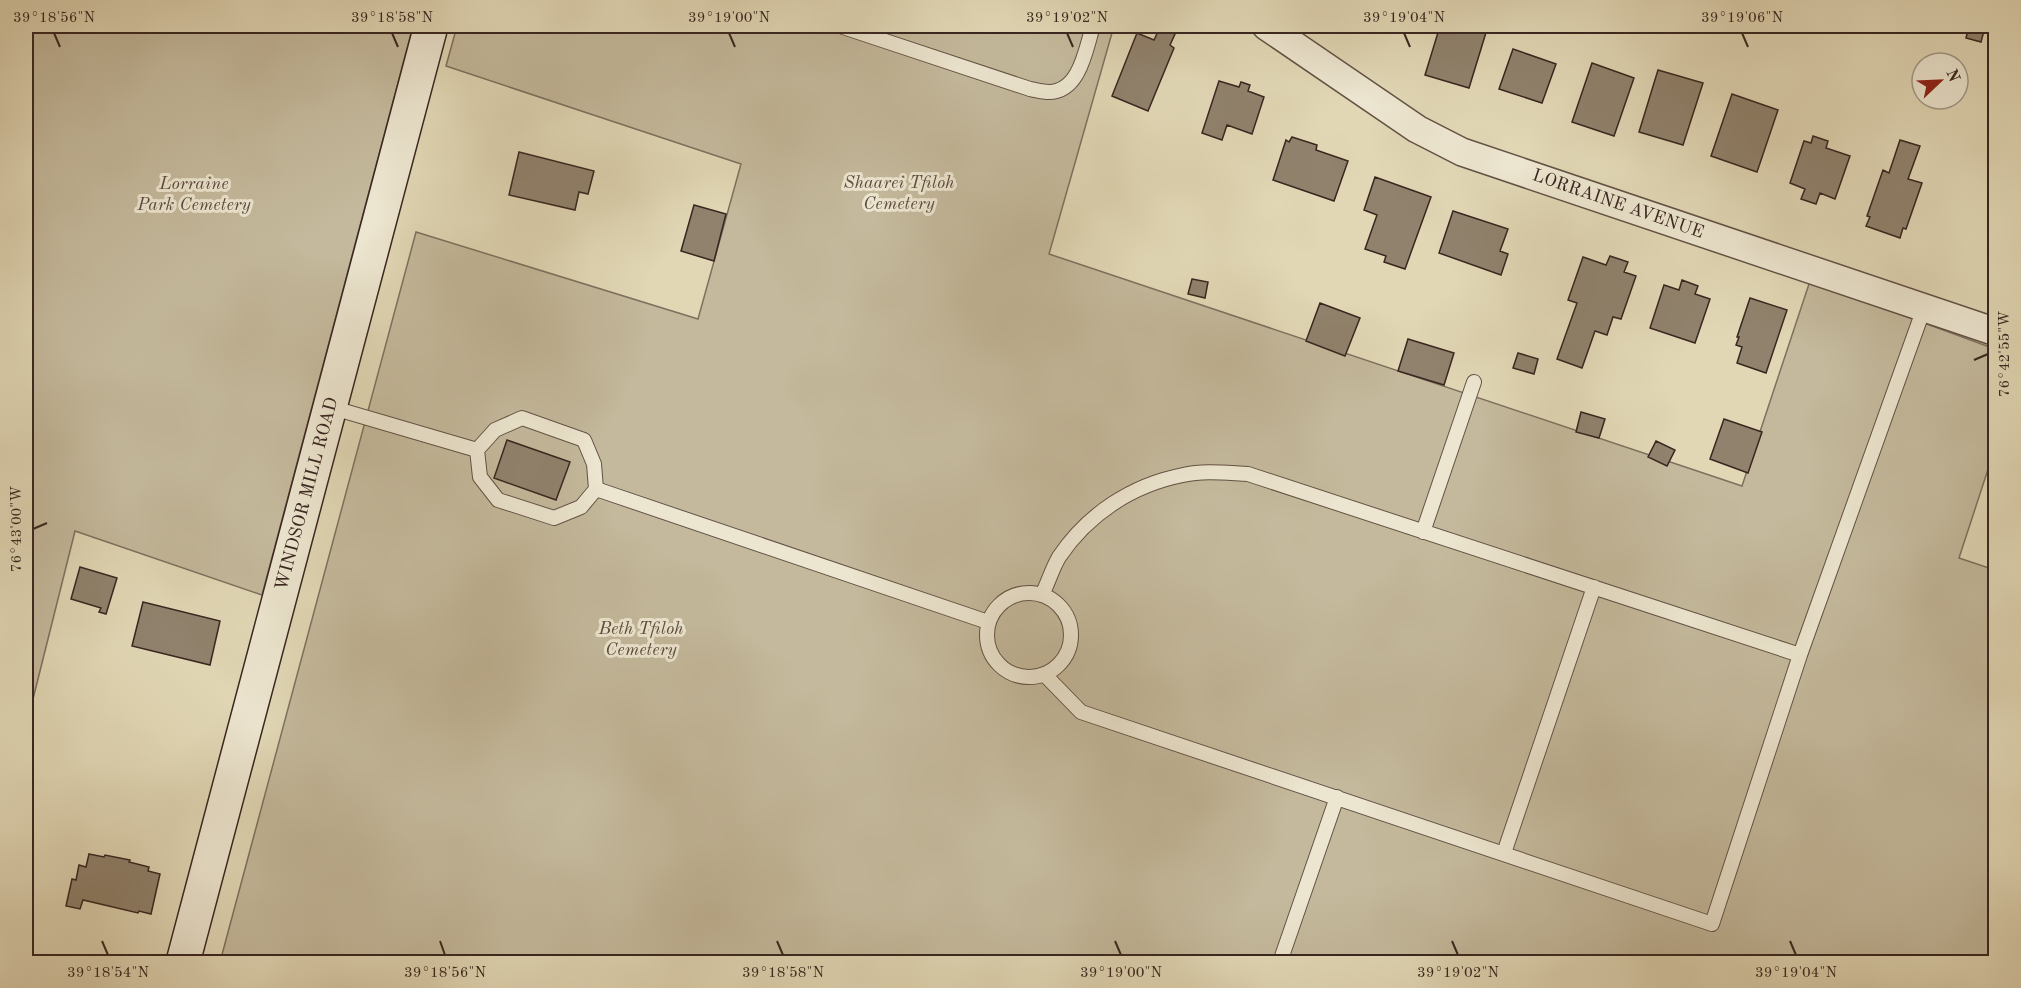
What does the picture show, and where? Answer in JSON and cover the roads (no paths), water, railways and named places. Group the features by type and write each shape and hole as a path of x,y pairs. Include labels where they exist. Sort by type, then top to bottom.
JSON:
{"main road":[{"name":"WINDSOR MILL ROAD","path":"183,963 431,26"}],"street":[{"name":"LORRAINE AVENUE","path":"1266,26 1417,129 1462,152 1995,332"}],"lane":[{"path":"840,26 1030,89 1051,92 1067,85 1079,72 1093,26"},
{"path":"1045,675 1081,712 1712,924 1800,655 1924,308"},
{"path":"1424,532 1474,382"},
{"path":"330,407 477,450"},
{"path":"522,418 584,440 594,464 596,489 580,507 554,518 498,500 480,477 477,450 495,430 522,418"},
{"path":"1042,595 1058,560 1076,536 1097,514 1133,492 1184,474 1215,472 1248,474 1800,655"},
{"path":"596,489 988,622"},
{"path":"1504,853 1593,587"},
{"path":"1035,592 1055,600 1066,614 1071,630 1070,647 1064,659 1045,675 1031,678 1018,676 999,666 987,646 988,622 997,606 1018,593 1035,592"},
{"path":"1280,963 1337,797"}],"park label":[{"name":"Shaarei Tfiloh Cemetery","path":"899,193"},
{"name":"Lorraine Park Cemetery","path":"194,194"},
{"name":"Beth Tfiloh Cemetery","path":"641,639"}]}
